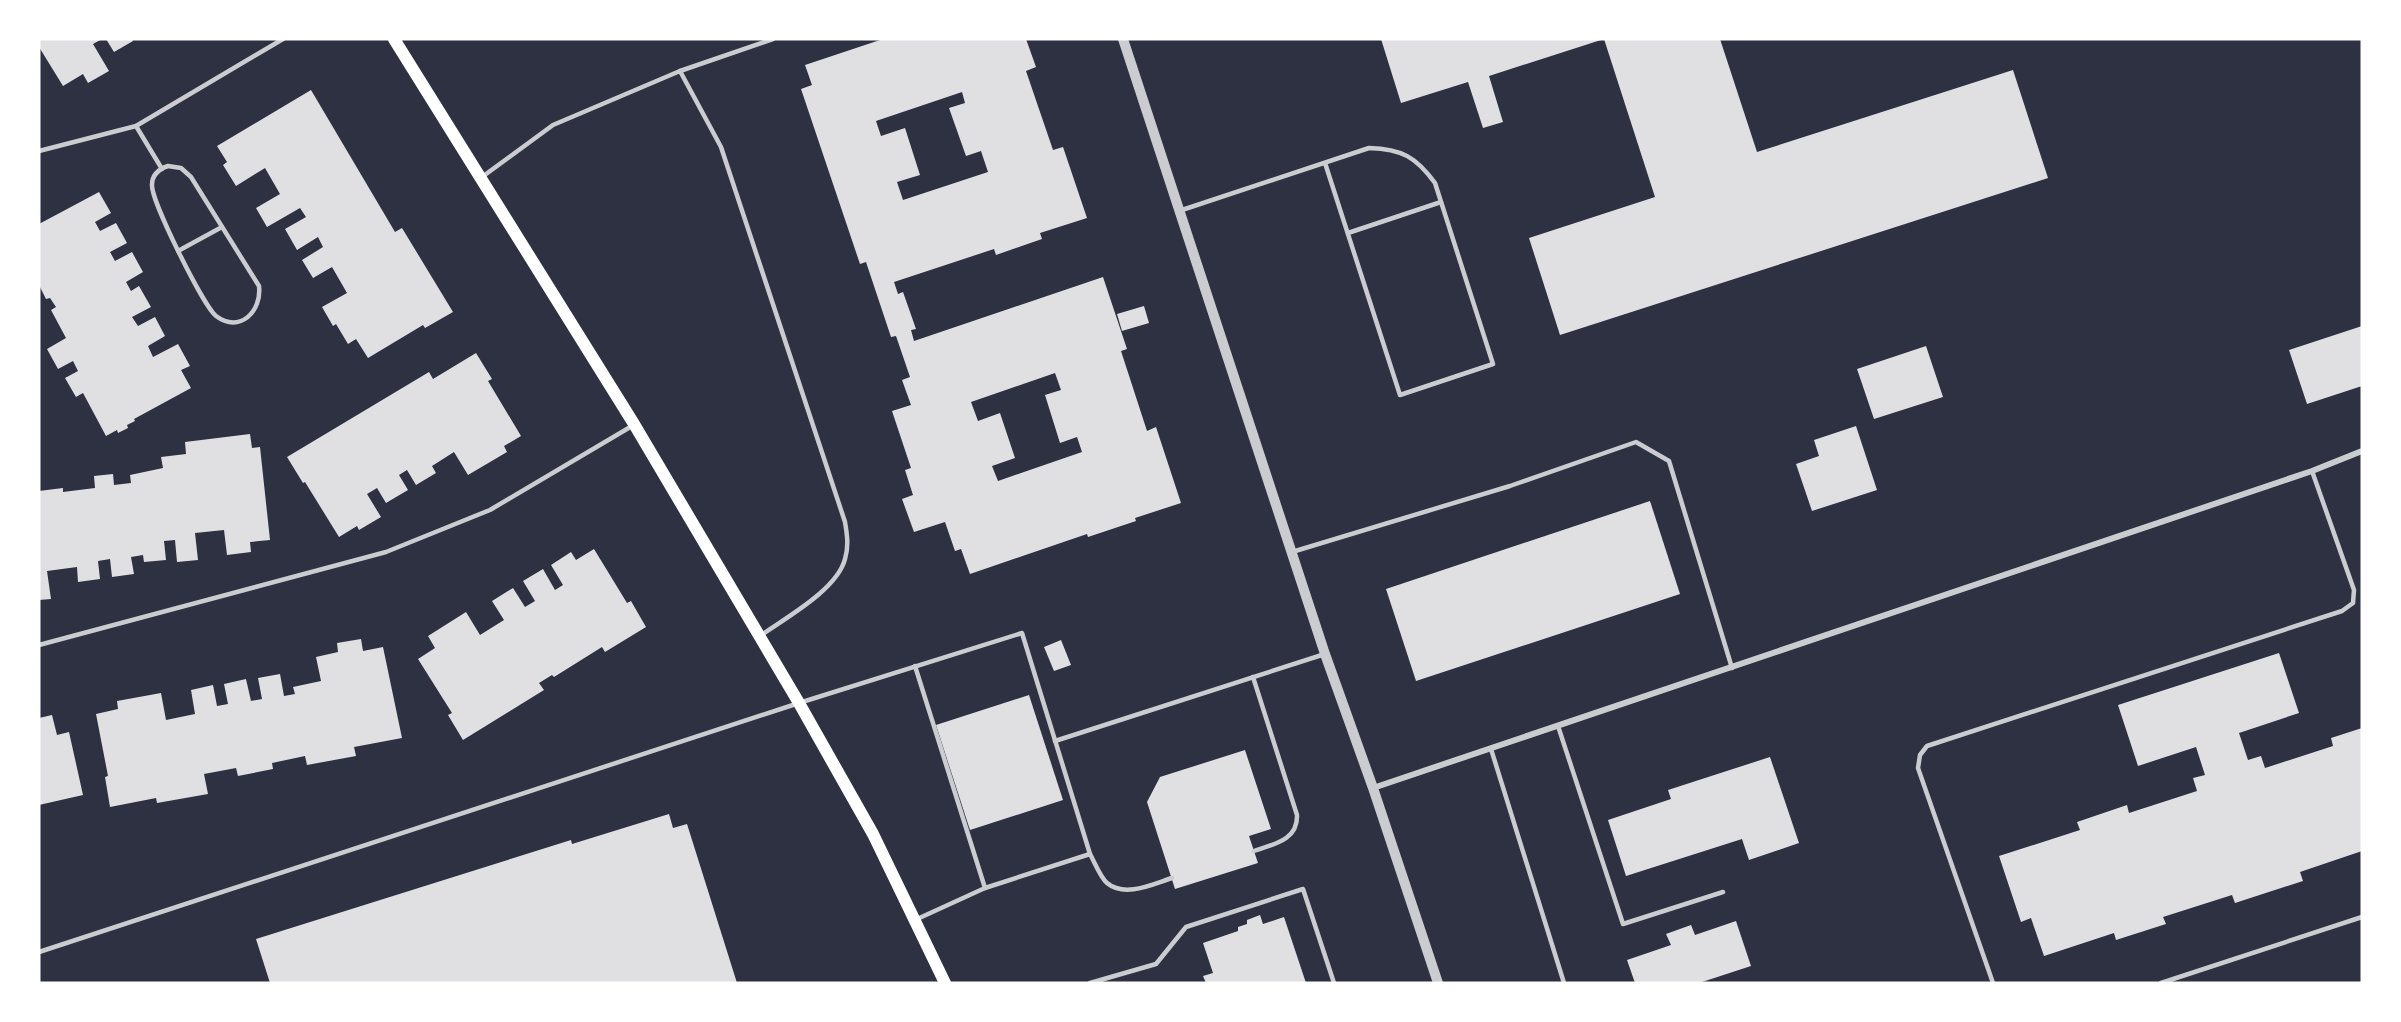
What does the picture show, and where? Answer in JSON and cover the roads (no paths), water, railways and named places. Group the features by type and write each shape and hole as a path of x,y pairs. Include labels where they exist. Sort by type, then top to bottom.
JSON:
{"main road":[{"path":"394,39 634,424 760,636 873,834 945,983"}],"street":[{"path":"1123,39 1291,553 1438,983"},
{"path":"1373,788 2312,471 2362,451"}],"lane":[{"path":"39,151 136,126 283,39"},
{"path":"480,178 554,125 680,71 773,39"},
{"path":"680,71 721,147 845,522 848,541 845,560 836,578 822,591 760,636"},
{"path":"136,126 162,168"},
{"path":"1179,211 1369,148 1389,149 1408,155 1424,167 1435,183 1493,364 1400,395 1325,163"},
{"path":"175,166 186,171 259,286 258,304 247,318 230,322 214,315 178,251 152,191 153,178 162,168 175,166"},
{"path":"1348,233 1441,202"},
{"path":"178,251 222,227"},
{"path":"39,645 386,552 490,510 634,424"},
{"path":"1291,553 1510,486 1636,442 1669,461 1732,668"},
{"path":"1993,983 1918,768 1920,755 1927,746 2342,610 2353,603 2354,590 2312,471"},
{"path":"39,952 799,703 1022,633 1090,854 1106,883 1116,888 1138,889 1172,878"},
{"path":"1055,741 1325,654"},
{"path":"915,666 985,888"},
{"path":"1253,677 1297,822 1295,829 1286,839 1254,851"},
{"path":"1558,726 1623,924 1722,892"},
{"path":"1491,749 1564,983"},
{"path":"915,920 985,888 1090,854"},
{"path":"1090,983 1156,964 1186,927 1303,889 1334,983"},
{"path":"2161,983 2362,917"}]}
